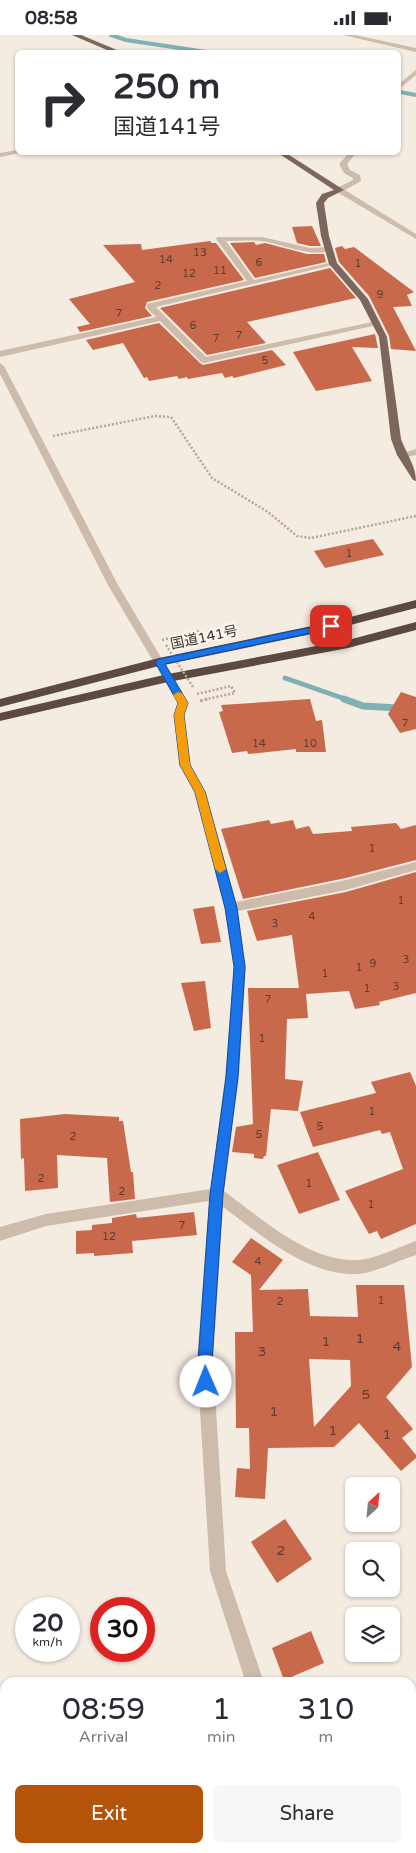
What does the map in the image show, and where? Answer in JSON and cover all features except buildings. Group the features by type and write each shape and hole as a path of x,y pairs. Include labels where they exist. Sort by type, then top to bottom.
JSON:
{"highway":[{"name":"国道141号","path":"0,703 159,662 331,626 416,604"},
{"path":"0,717 168,678 348,644 416,626"}],"main road":[{"path":"75,35 112,50"},
{"path":"285,155 340,191"},
{"path":"340,191 325,196 320,203 328,249 333,265 360,294 383,337 396,439 402,455 416,478"}],"street":[{"path":"346,35 416,50"},
{"path":"401,85 416,72"},
{"path":"0,155 15,152"},
{"path":"350,155 343,164 347,171 357,177 357,181 340,191 416,237"},
{"path":"252,283 220,239 262,239 310,250 328,249"},
{"path":"333,265 150,306 204,360 377,323"},
{"path":"0,354 162,319"},
{"path":"0,366 112,585 183,703 179,715 185,765 200,792 231,908 240,967 232,1077 217,1194 205,1362 218,1571 253,1677"},
{"path":"402,455 416,452"},
{"path":"231,908 327,890 416,866"},
{"path":"0,1234 46,1220 217,1194 277,1239 322,1262 342,1267 360,1267 416,1248"}],"path":[{"path":"38,439 165,415 171,417 175,422 212,478 268,512 298,536 311,538 416,516"},
{"path":"162,640 199,631 204,636 194,638"},
{"path":"175,643 166,645 193,687"},
{"path":"197,694 231,686 235,693 200,701"}],"waterway":[{"path":"111,35 126,40 193,50"},
{"path":"401,92 416,95"},
{"path":"285,678 348,700"},
{"path":"344,699 363,706 416,709"}],"slow traffic":[{"path":"178,695 183,703 179,715 185,765 200,792 220,869"}],"route":[{"path":"206,1382 205,1362 217,1194 232,1077 240,967 231,908 200,792 185,765 179,715 183,703 159,662 331,626"}]}
